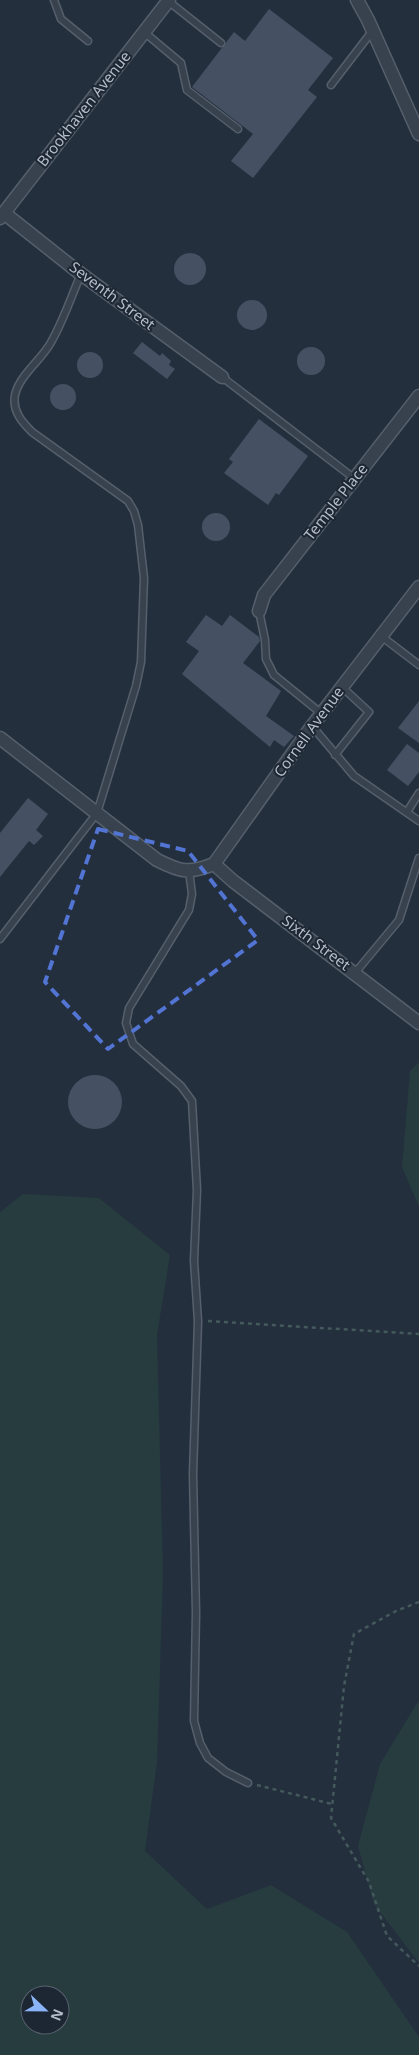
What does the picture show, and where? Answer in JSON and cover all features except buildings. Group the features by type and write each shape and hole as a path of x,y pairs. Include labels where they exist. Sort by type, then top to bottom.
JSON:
{"street":[{"name":"Brookhaven Avenue","path":"1,213 168,0"},
{"path":"356,0 372,30 419,132"},
{"name":"Seventh Street","path":"1,213 222,378"},
{"name":"Temple Place","path":"259,611 264,595 419,396"},
{"name":"Cornell Avenue","path":"214,864 312,726 419,587"},
{"path":"0,738 157,860 179,871 192,871 214,864"},
{"name":"Sixth Street","path":"214,864 233,881 419,1023"}],"lane":[{"path":"54,0 61,19 88,40"},
{"path":"168,0 221,43"},
{"path":"330,85 372,30"},
{"path":"144,32 182,63 187,90 238,128"},
{"path":"0,939 97,813 136,686 141,662 144,578 138,525 134,511 128,501 32,432 20,420 15,409 14,396 18,387 49,346 62,321 81,274"},
{"path":"222,378 355,479"},
{"path":"259,611 265,640 266,659 274,675 322,714"},
{"path":"381,636 419,665"},
{"path":"335,755 369,712 342,688"},
{"path":"312,726 354,776 419,820"},
{"path":"407,812 419,793"},
{"path":"355,973 399,920 419,858"},
{"path":"192,871 192,894 189,910 129,1008 126,1024 133,1044 181,1086 192,1101 197,1190 194,1261 198,1321 193,1474 196,1613 194,1721 200,1743 208,1758 226,1772 248,1783"}],"path":[{"path":"198,1321 419,1334"},
{"path":"419,1602 396,1611 354,1634 344,1686 331,1818 369,1882 387,1936 419,1966"},
{"path":"248,1783 332,1804"}],"highlighted area":[{"path":"98,829 188,851 258,940 108,1049 45,982"}],"green space":[{"path":"419,1062 419,1207 402,1167 410,1071"},
{"path":"23,1194 99,1198 170,1255 157,1335 163,1574 157,1762 145,1851 207,1909 271,1885 347,1932 419,2037 419,2055 0,2055 0,1212"},
{"path":"419,1700 419,1963 374,1904 358,1846 380,1764"}]}
